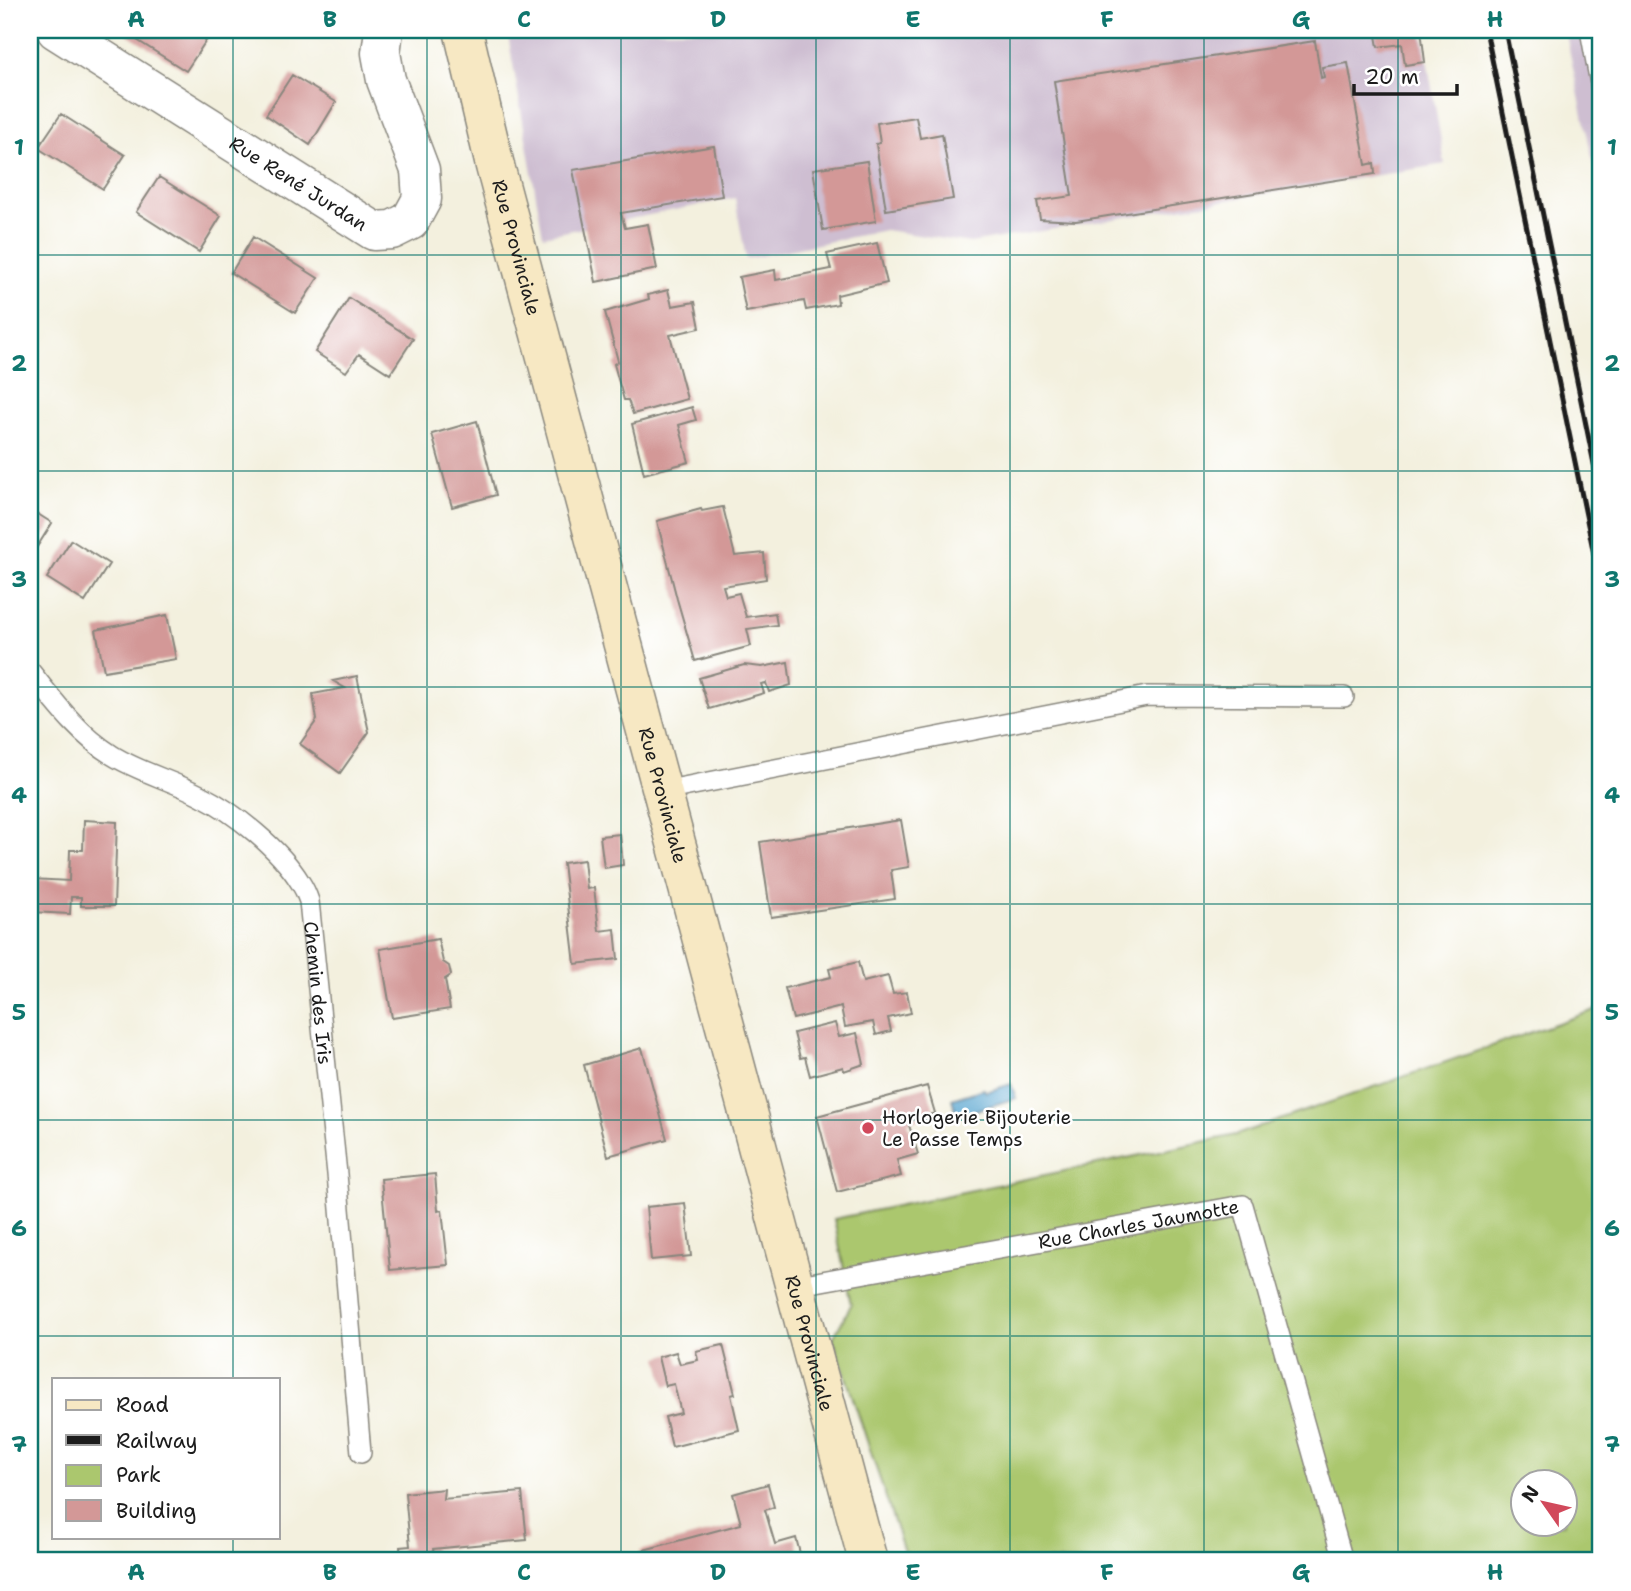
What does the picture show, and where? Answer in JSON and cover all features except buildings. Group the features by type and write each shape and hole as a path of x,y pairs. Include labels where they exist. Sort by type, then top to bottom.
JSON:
{"main road":[{"name":"Rue Provinciale","path":"463,30 495,166 868,1561"}],"street":[{"name":"Rue René Jurdan","path":"56,30 374,231 392,230 410,221 422,199 420,170 386,80 382,53 384,30"}],"lane":[{"path":"1590,30 1601,89"},
{"name":"Chemin des Iris","path":"30,671 74,724 113,756 201,795 251,830 279,854 300,882 310,901 361,1453"},
{"path":"663,792 1147,696 1344,697"},
{"name":"Rue Charles Jaumotte","path":"794,1286 1243,1205 1343,1561"}],"shaded area":[{"path":"507,30 1422,30 1445,164 970,243 885,230 746,259 735,198 543,236"},
{"path":"1565,30 1601,30 1601,200"}],"green space":[{"path":"1601,1008 1601,1561 907,1561 833,1338 851,1305 834,1219 1236,1135"}],"water":[{"path":"1011,1084 1016,1098 957,1116 952,1099"}],"railway":[{"path":"1486,30 1601,588"},
{"path":"1505,30 1601,498"}],"place":[{"name":"Horlogerie Bijouterie Le Passe Temps","path":"868,1128"}]}
